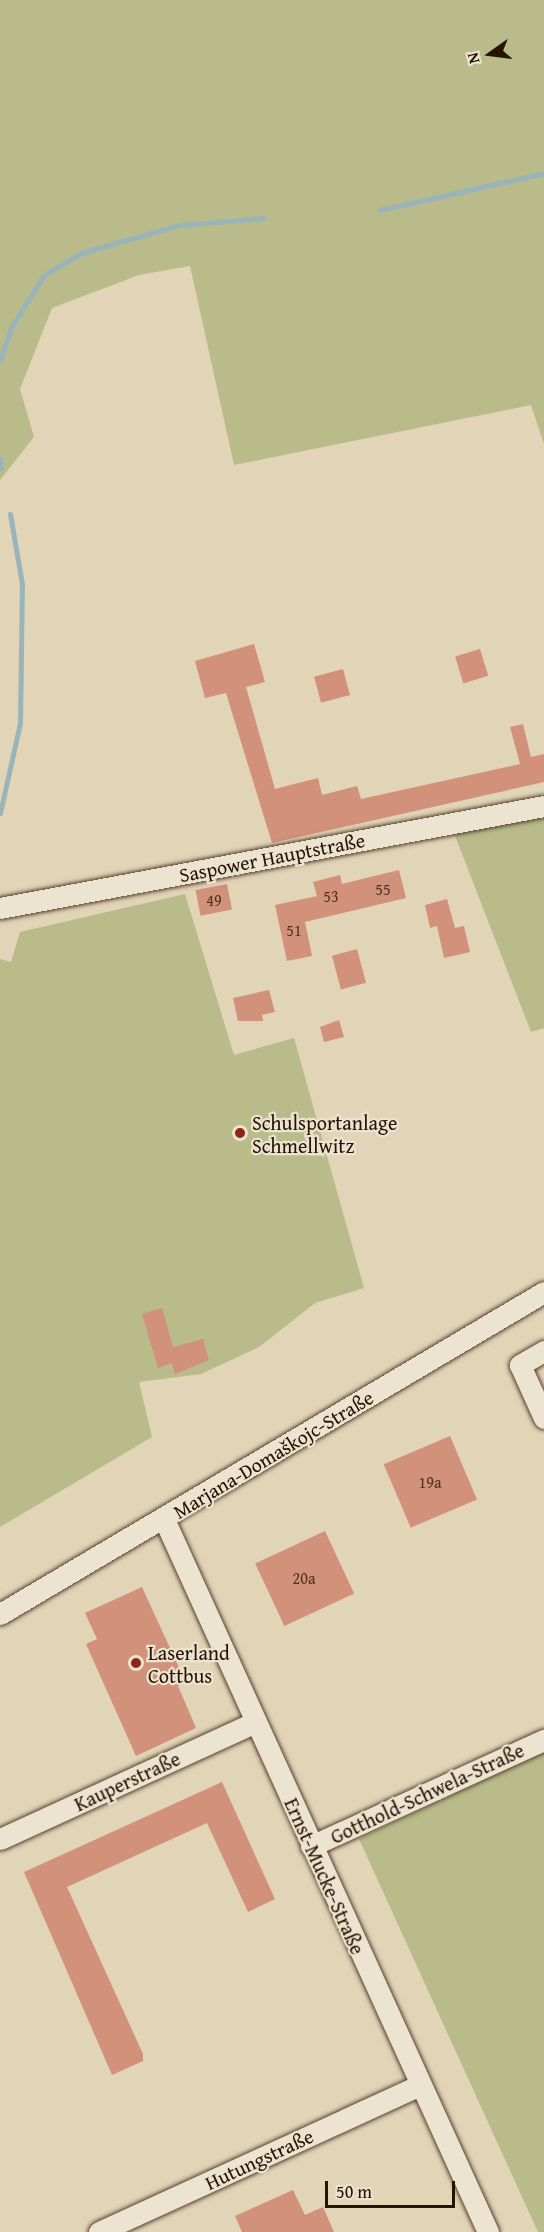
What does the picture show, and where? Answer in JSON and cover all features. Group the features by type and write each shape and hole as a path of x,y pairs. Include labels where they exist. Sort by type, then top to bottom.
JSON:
{"street":[{"name":"Saspower Hauptstraße","path":"0,908 544,806"},
{"name":"Marjana-Domaškojc-Straße","path":"0,1614 165,1519 544,1292"},
{"path":"544,1351 520,1365 544,1418"},
{"name":"Ernst-Mucke-Straße","path":"165,1519 243,1686 255,1722 488,2232"},
{"name":"Kauperstraße","path":"0,1839 255,1722"},
{"name":"Gotthold-Schwela-Straße","path":"311,1846 544,1740"},
{"name":"Hutungstraße","path":"99,2232 420,2085"}],"green space":[{"path":"0,0 544,0 544,444 531,405 234,465 190,266 139,275 52,308 20,389 34,437 0,480"},
{"path":"544,816 544,1028 531,1032 454,833"},
{"path":"185,894 234,1055 294,1038 364,1288 315,1303 259,1347 201,1374 139,1382 152,1437 0,1527 0,959 11,962 20,932"},
{"path":"544,1752 544,2232 538,2232 359,1839"}],"building":[{"path":"254,644 265,682 246,687 275,789 318,778 322,795 357,786 361,799 520,764 510,727 523,724 531,757 544,754 544,782 272,843 226,693 205,698 195,661"},
{"path":"480,649 488,676 463,683 455,657"},
{"path":"343,669 350,695 321,703 314,677"},
{"path":"399,870 406,898 305,922 312,956 287,961 275,905 317,896 313,882 340,875 342,884"},
{"path":"227,884 232,910 201,916 196,890"},
{"path":"447,899 455,928 464,926 470,952 444,958 437,926 430,928 425,905"},
{"path":"357,949 366,983 341,990 332,956"},
{"path":"269,990 275,1012 262,1015 263,1021 238,1021 233,998"},
{"path":"339,1020 344,1037 324,1042 320,1027"},
{"path":"162,1308 173,1347 203,1339 209,1360 175,1374 172,1363 158,1368 142,1314"},
{"path":"450,1436 477,1500 411,1528 384,1464"},
{"path":"325,1531 354,1594 284,1626 255,1564"},
{"name":"Laserland Cottbus","path":"142,1587 186,1683 178,1686 196,1728 136,1756 86,1644 97,1639 85,1613"},
{"path":"222,1782 275,1899 248,1912 207,1823 67,1887 143,2054 143,2061 112,2075 24,1872"},
{"path":"293,2190 305,2215 323,2207 334,2232 242,2232 235,2216"}],"waterway":[{"path":"380,210 544,173"},
{"path":"0,360 12,326 44,275 81,253 180,225 264,218"},
{"path":"0,459 1,468"},
{"path":"0,813 20,723 22,584 10,514"}],"place":[{"name":"Schulsportanlage Schmellwitz","path":"240,1133"},
{"name":"Laserland Cottbus","path":"136,1663"}]}
